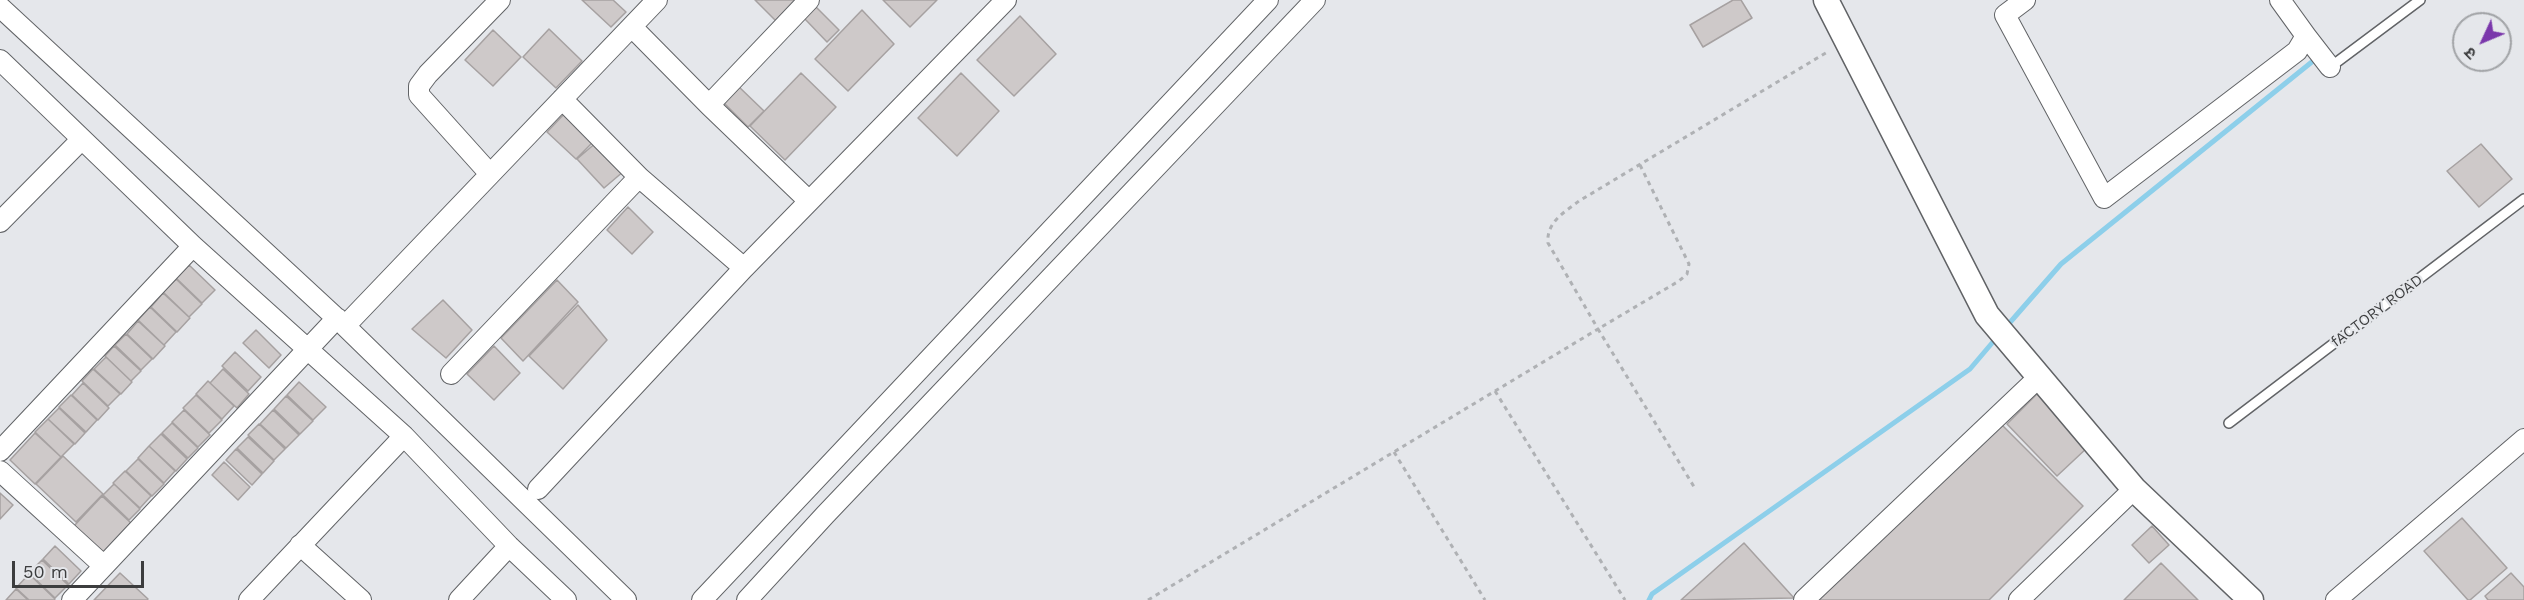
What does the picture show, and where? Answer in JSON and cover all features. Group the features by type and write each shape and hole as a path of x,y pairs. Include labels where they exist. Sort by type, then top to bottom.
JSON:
{"street":[{"path":"490,174 419,95 419,86 500,0"},
{"path":"72,600 307,349 341,322 490,174 657,0"},
{"path":"709,105 809,0"},
{"path":"538,489 744,268 1006,0"},
{"path":"702,600 1268,0"},
{"path":"747,600 825,514 1316,0"},
{"path":"1826,0 1987,315 2134,489 2242,597"},
{"path":"2025,0 2005,15 2104,198 2297,51 2323,55"},
{"path":"2280,0 2323,55"},
{"path":"0,8 341,322 626,600"},
{"path":"632,27 809,201"},
{"path":"0,60 193,246 404,436 509,546 566,600"},
{"path":"562,99 639,177 744,268"},
{"path":"0,222 82,139"},
{"path":"451,374 639,177"},
{"path":"0,451 193,246"},
{"path":"1016,266 1042,289"},
{"path":"1804,600 2038,378"},
{"path":"249,600 404,436"},
{"path":"2336,600 2524,439"},
{"path":"0,471 104,566"},
{"path":"2019,600 2134,489"},
{"path":"300,545 361,600"},
{"path":"459,600 509,546"}],"lane":[{"path":"2323,55 2420,0"},
{"name":"fACTORY ROAD","path":"2229,423 2524,199"}],"path":[{"path":"1696,490 1548,243 1547,233 1551,225 1579,201 1847,40"},
{"path":"1148,600 1679,281 1687,274 1689,264 1640,165"},
{"path":"1496,391 1625,600"},
{"path":"1394,452 1485,600"}],"building":[{"path":"582,0 613,0 626,12 611,27"},
{"path":"755,0 804,0 780,25"},
{"path":"883,0 937,0 910,27"},
{"path":"1733,0 1741,0 1752,18 1703,47 1690,25"},
{"path":"816,7 839,30 827,42 804,18"},
{"path":"862,10 894,44 848,91 815,59"},
{"path":"1020,16 1056,54 1014,96 977,60"},
{"path":"549,29 582,61 556,88 523,57"},
{"path":"493,30 521,57 493,86 465,60"},
{"path":"801,73 836,107 785,160 750,126"},
{"path":"961,73 999,111 957,156 918,118"},
{"path":"737,85 764,111 748,127 722,101"},
{"path":"567,111 596,139 576,159 547,132"},
{"path":"598,141 624,171 604,188 577,159"},
{"path":"2481,144 2512,179 2479,207 2447,171"},
{"path":"628,207 653,232 632,254 607,230"},
{"path":"189,265 215,290 202,303 176,278"},
{"path":"176,279 202,304 189,317 163,292"},
{"path":"557,280 578,302 523,361 501,338"},
{"path":"163,293 190,318 177,332 151,307"},
{"path":"443,300 472,330 446,358 412,329"},
{"path":"578,305 607,340 563,389 529,356"},
{"path":"150,307 176,332 164,345 138,320"},
{"path":"138,321 165,346 153,359 127,334"},
{"path":"256,330 281,355 269,368 243,343"},
{"path":"126,334 152,359 141,370 115,345"},
{"path":"114,346 141,371 131,381 105,356"},
{"path":"494,346 520,373 494,400 467,374"},
{"path":"235,352 261,377 248,391 222,366"},
{"path":"106,357 132,382 121,394 94,369"},
{"path":"93,369 120,394 108,406 82,381"},
{"path":"223,369 249,394 237,408 210,383"},
{"path":"208,381 234,406 222,419 196,394"},
{"path":"299,382 326,407 313,420 287,395"},
{"path":"83,383 109,408 98,420 72,395"},
{"path":"2039,392 2088,447 2057,476 2007,424"},
{"path":"71,395 97,420 86,432 59,407"},
{"path":"196,395 222,420 209,433 183,408"},
{"path":"286,396 313,421 300,434 274,409"},
{"path":"59,408 85,433 75,444 48,419"},
{"path":"184,410 210,435 198,447 172,422"},
{"path":"273,410 299,435 286,448 260,424"},
{"path":"48,419 74,444 61,457 35,432"},
{"path":"1997,420 2083,506 1989,600 1817,600"},
{"path":"172,423 198,448 188,458 162,433"},
{"path":"259,424 285,449 274,460 248,435"},
{"path":"35,433 61,457 35,484 10,460"},
{"path":"161,434 187,459 176,471 149,446"},
{"path":"248,437 274,461 263,473 237,448"},
{"path":"149,446 175,471 164,483 138,458"},
{"path":"236,449 262,474 252,485 226,460"},
{"path":"63,456 103,494 76,522 36,484"},
{"path":"138,459 164,484 152,496 126,471"},
{"path":"224,462 250,487 238,500 212,475"},
{"path":"125,471 151,496 140,508 113,483"},
{"path":"114,484 140,509 129,520 103,495"},
{"path":"0,493 13,505 0,519"},
{"path":"102,496 132,524 104,554 74,526"},
{"path":"2462,518 2507,568 2470,600 2424,551"},
{"path":"2152,526 2169,545 2149,563 2132,545"},
{"path":"1744,543 1794,598 1681,600"},
{"path":"55,546 81,571 69,584 43,559"},
{"path":"42,560 68,585 55,598 29,573"},
{"path":"2161,563 2198,600 2124,600"},
{"path":"120,573 148,599 94,600"},
{"path":"2511,573 2524,587 2524,600 2488,600 2485,596"},
{"path":"29,574 54,600 29,600 16,588"},
{"path":"16,589 28,600 6,600"}],"waterway":[{"path":"2006,327 2061,264 2318,57"},
{"path":"1649,600 1652,594 1970,369 1998,336"}]}
